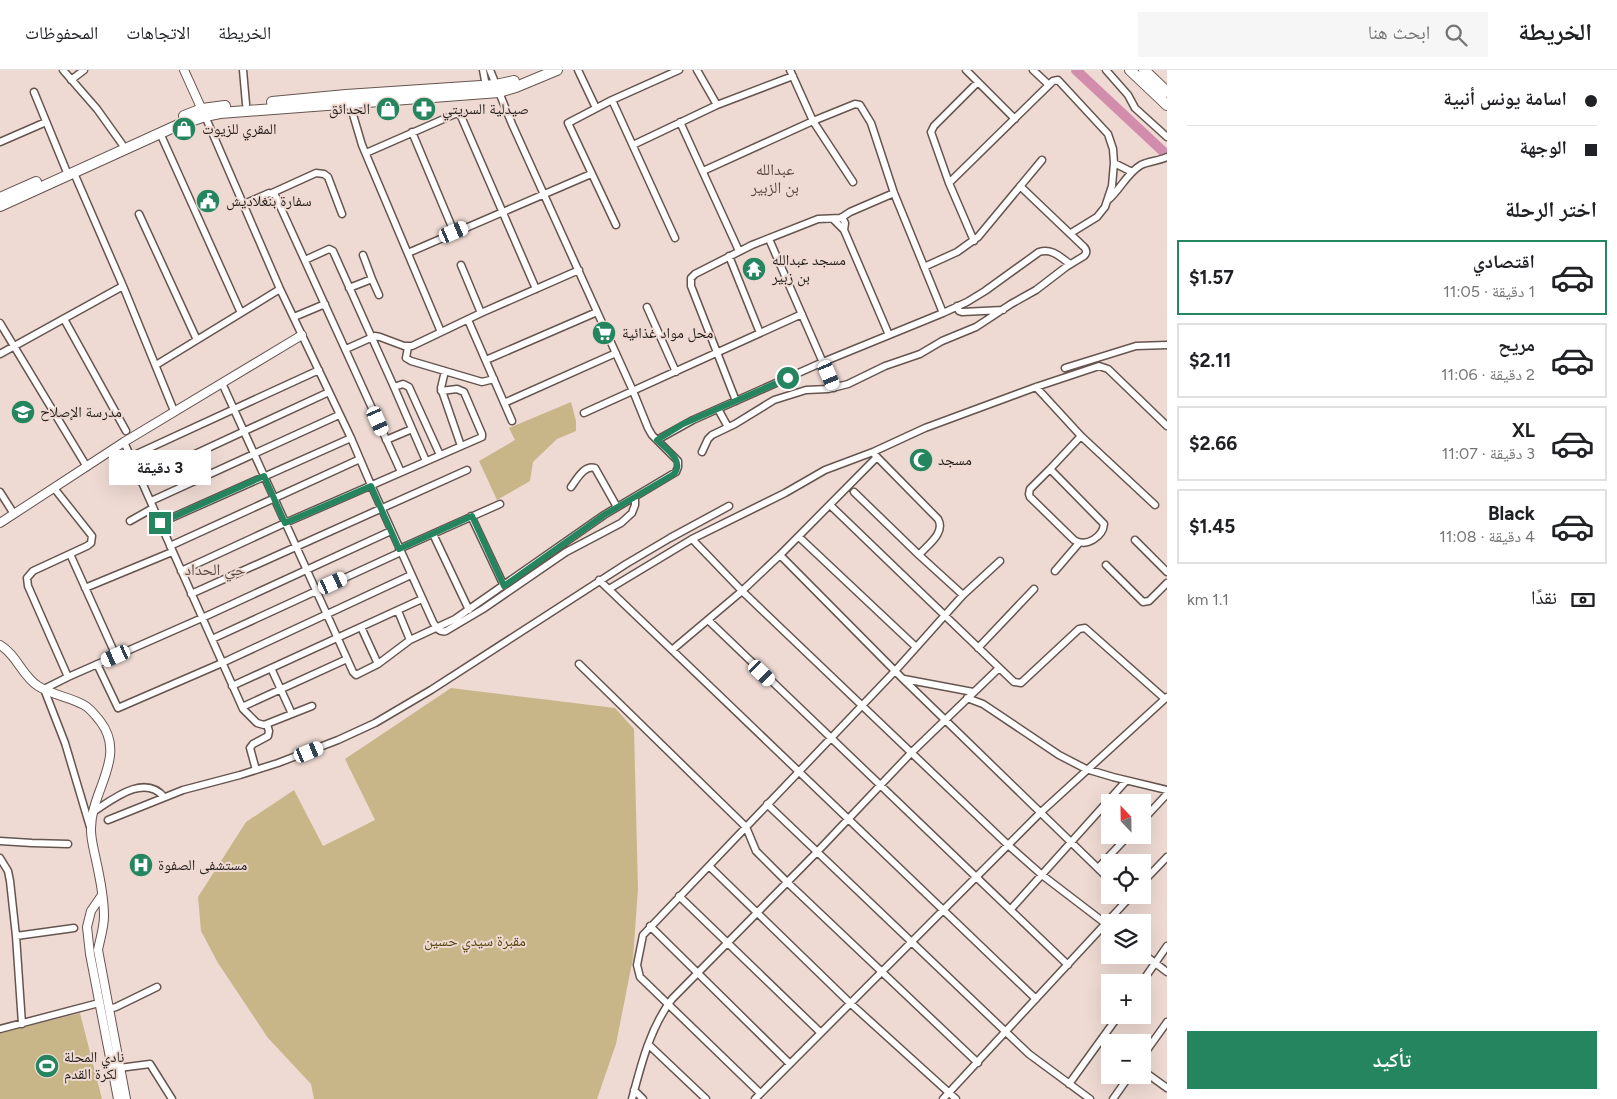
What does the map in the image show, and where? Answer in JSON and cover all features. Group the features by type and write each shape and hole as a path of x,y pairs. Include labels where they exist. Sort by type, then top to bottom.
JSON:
{"main road":[{"path":"0,198 70,171 204,113 220,113 348,99 494,88 540,70"},
{"path":"0,206 171,121 246,104 516,87 557,70"},
{"path":"1130,70 1167,105"},
{"path":"1144,70 1167,92"}],"street":[{"path":"63,70 122,144"},
{"path":"70,80 84,70"},
{"path":"184,70 280,289 320,370 422,599 440,631 446,631 483,609 566,552 616,527 632,513 635,497"},
{"path":"243,70 246,104"},
{"path":"222,383 346,659 356,675 378,664 410,640 437,628 468,610 616,507 678,470 676,459 648,428 579,270 484,70"},
{"path":"490,70 494,88"},
{"path":"578,70 596,108"},
{"path":"616,225 568,123 612,100 678,70"},
{"path":"697,70 717,105"},
{"path":"966,70 1015,119"},
{"path":"1033,70 1048,85"},
{"path":"1106,70 1130,97 1135,108 1167,137"},
{"path":"633,145 717,105 791,73 813,121 853,182"},
{"path":"949,183 1048,85 1055,80 1060,81 1108,134 1113,144 1112,186 1107,201 1101,213 1072,233"},
{"path":"974,241 949,183 931,132 934,126 978,82"},
{"path":"34,92 46,122 123,286 174,411"},
{"path":"348,99 366,153 441,332"},
{"path":"612,100 675,238"},
{"path":"703,171 854,104 862,106 875,132 894,192 943,313"},
{"path":"366,153 455,114 460,114 536,289"},
{"path":"0,142 46,122"},
{"path":"680,122 739,251"},
{"path":"412,132 454,232"},
{"path":"160,133 241,313"},
{"path":"1107,201 1118,191 1132,172 1142,165 1167,157"},
{"path":"924,267 957,252 974,241 1042,160"},
{"path":"1114,163 1132,172"},
{"path":"244,204 316,173 324,174 328,178 342,214"},
{"path":"408,252 591,174"},
{"path":"702,452 710,437 765,405 806,390 834,388 848,384 885,366 920,354 942,341 976,327 1044,285 1070,264 1084,256 1086,250 1072,233 1020,186"},
{"path":"736,401 690,282 695,274 769,238 818,219 833,219 842,216 894,192"},
{"path":"272,193 277,197 401,472"},
{"path":"139,214 197,340"},
{"path":"842,216 845,224 844,230"},
{"path":"833,219 844,230 889,335"},
{"path":"769,238 834,388"},
{"path":"305,260 331,249 426,461"},
{"path":"657,440 683,424 823,362 943,313 985,291 1042,251 1052,252 1070,264"},
{"path":"363,255 379,295"},
{"path":"729,256 760,333"},
{"path":"461,265 481,313"},
{"path":"346,349 380,336 408,347 416,345 481,313 579,270"},
{"path":"349,288 372,278"},
{"path":"0,354 123,286"},
{"path":"156,366 280,289"},
{"path":"294,317 325,304"},
{"path":"957,306 959,311 962,312 1002,310"},
{"path":"647,307 676,372"},
{"path":"486,360 597,312"},
{"path":"584,414 802,314"},
{"path":"64,319 126,431"},
{"path":"468,320 512,421"},
{"path":"0,323 87,466"},
{"path":"0,523 124,442 302,335"},
{"path":"1065,368 1136,346 1167,345"},
{"path":"408,347 406,355 408,360 482,382 494,379"},
{"path":"504,404 616,353"},
{"path":"609,589 692,539 785,493 825,470 875,454 917,431 1098,366 1104,366 1110,370 1167,426"},
{"path":"130,457 320,370"},
{"path":"445,371 440,386 441,391 461,446"},
{"path":"394,387 403,384 409,387 440,455"},
{"path":"1036,387 1081,436 1155,505"},
{"path":"181,571 481,437 482,434 464,392 457,389 441,391"},
{"path":"141,479 329,392"},
{"path":"718,409 728,427"},
{"path":"130,522 152,504 339,415"},
{"path":"386,440 412,428"},
{"path":"1050,469 1104,524 1104,529 1088,543 1080,543 1074,540 1029,496 1030,489 1081,436"},
{"path":"160,523 351,438"},
{"path":"124,442 242,707 257,723 266,725 312,706"},
{"path":"672,650 780,556 830,505 875,454"},
{"path":"875,454 939,520 941,525 940,532 919,555"},
{"path":"85,588 360,460"},
{"path":"571,487 586,468 591,466 595,468 616,507"},
{"path":"191,594 467,470"},
{"path":"54,488 92,536 91,543 33,571 29,574 26,582 68,677"},
{"path":"0,492 14,514"},
{"path":"854,492 963,595"},
{"path":"212,639 500,504"},
{"path":"755,1099 1040,812 1166,698 1086,628 1079,629 1021,683 1014,682 830,505"},
{"path":"108,820 189,788 256,770 338,740 392,713 431,690 599,580 729,506"},
{"path":"472,516 504,586"},
{"path":"44,689 391,530"},
{"path":"433,534 468,610"},
{"path":"799,536 916,647"},
{"path":"670,538 679,547"},
{"path":"692,539 742,591 1008,845 1042,875 1101,921"},
{"path":"1135,540 1167,572"},
{"path":"1055,572 1080,543"},
{"path":"70,554 116,656"},
{"path":"780,556 903,679 1101,871"},
{"path":"760,1093 642,980 637,971 641,941 650,926 862,706 963,595 1000,561"},
{"path":"1106,565 1143,602 1149,601 1167,583"},
{"path":"97,664 118,708 222,663 411,574"},
{"path":"599,580 1036,999"},
{"path":"978,648 1034,589"},
{"path":"232,686 422,599"},
{"path":"398,611 410,640"},
{"path":"708,620 879,786 1068,965"},
{"path":"361,627 378,664"},
{"path":"0,645 11,654 30,680 44,689 86,706 108,734 111,747 110,759 93,812 91,829"},
{"path":"242,707 346,659"},
{"path":"578,664 746,827 756,850 787,882 978,1063"},
{"path":"271,668 292,714"},
{"path":"632,1099 640,1067 668,1005 944,719 999,668"},
{"path":"903,679 973,692"},
{"path":"44,689 65,743 91,829 102,895 104,920 98,950 126,1099"},
{"path":"967,698 983,704 1059,755 1086,769 1167,790"},
{"path":"256,770 250,748 253,744 268,736 269,731 266,725"},
{"path":"1010,909 1126,780"},
{"path":"93,812 123,793 134,789 152,788 164,797"},
{"path":"1151,811 1167,794"},
{"path":"767,804 1029,1054 1090,1099"},
{"path":"0,841 68,844"},
{"path":"1098,868 1121,844"},
{"path":"1151,873 1167,856"},
{"path":"0,858 7,867 9,874 16,936 22,1024"},
{"path":"709,866 850,1003 956,1099"},
{"path":"102,895 91,911 87,927 90,954 118,1099"},
{"path":"679,896 821,1033"},
{"path":"650,926 790,1064"},
{"path":"16,936 74,928"},
{"path":"943,1099 1068,965 1101,933"},
{"path":"1147,974 1167,946"},
{"path":"90,954 98,950"},
{"path":"1151,960 1167,972"},
{"path":"108,1009 157,987"},
{"path":"0,1029 99,1003"},
{"path":"1151,1044 1167,1022"},
{"path":"1069,1084 1101,1040"},
{"path":"649,1045 706,1099"},
{"path":"119,1068 150,1064 172,1099"},
{"path":"1151,1076 1167,1088"},
{"path":"1112,1099 1123,1084"},
{"path":"634,1090 644,1099"}],"green space":[{"path":"571,402 576,421 576,431 557,439 533,462 530,481 497,500 479,461 515,440 509,428"},
{"name":"مقبرة سيدي حسين","path":"451,688 615,708 634,729 638,889 633,958 616,1044 597,1099 314,1099 311,1084 268,1038 218,963 201,931 198,897 246,822 294,790 323,846 375,820 345,759"},
{"name":"نادي المحلة لكرة القدم","path":"80,1013 102,1099 0,1099 0,1033"}],"waterway":[{"path":"1076,70 1167,155"}],"place":[{"name":"الحدائق","path":"388,109"},
{"name":"صيدلية السريتي","path":"424,109"},
{"name":"المقري للزيوت","path":"184,129"},
{"name":"سفارة بنغلاديش","path":"208,201"},
{"name":"مسجد عبدالله بن زبير","path":"754,269"},
{"name":"محل مواد غذائية","path":"604,333"},
{"name":"مدرسة الإصلاح","path":"23,412"},
{"name":"مسجد","path":"921,460"},
{"name":"مستشفى الصفوة","path":"141,865"},
{"name":"نادي المحلة لكرة القدم","path":"47,1066"}],"district":[{"name":"عبدالله بن الزبير","path":"775,178"},
{"name":"حي الحداد","path":"215,569"}],"route":[{"path":"160,523 264,476 285,523 371,486 399,549 472,516 504,586 604,515 674,474 678,467 678,462 657,440 683,424 788,378"}]}
